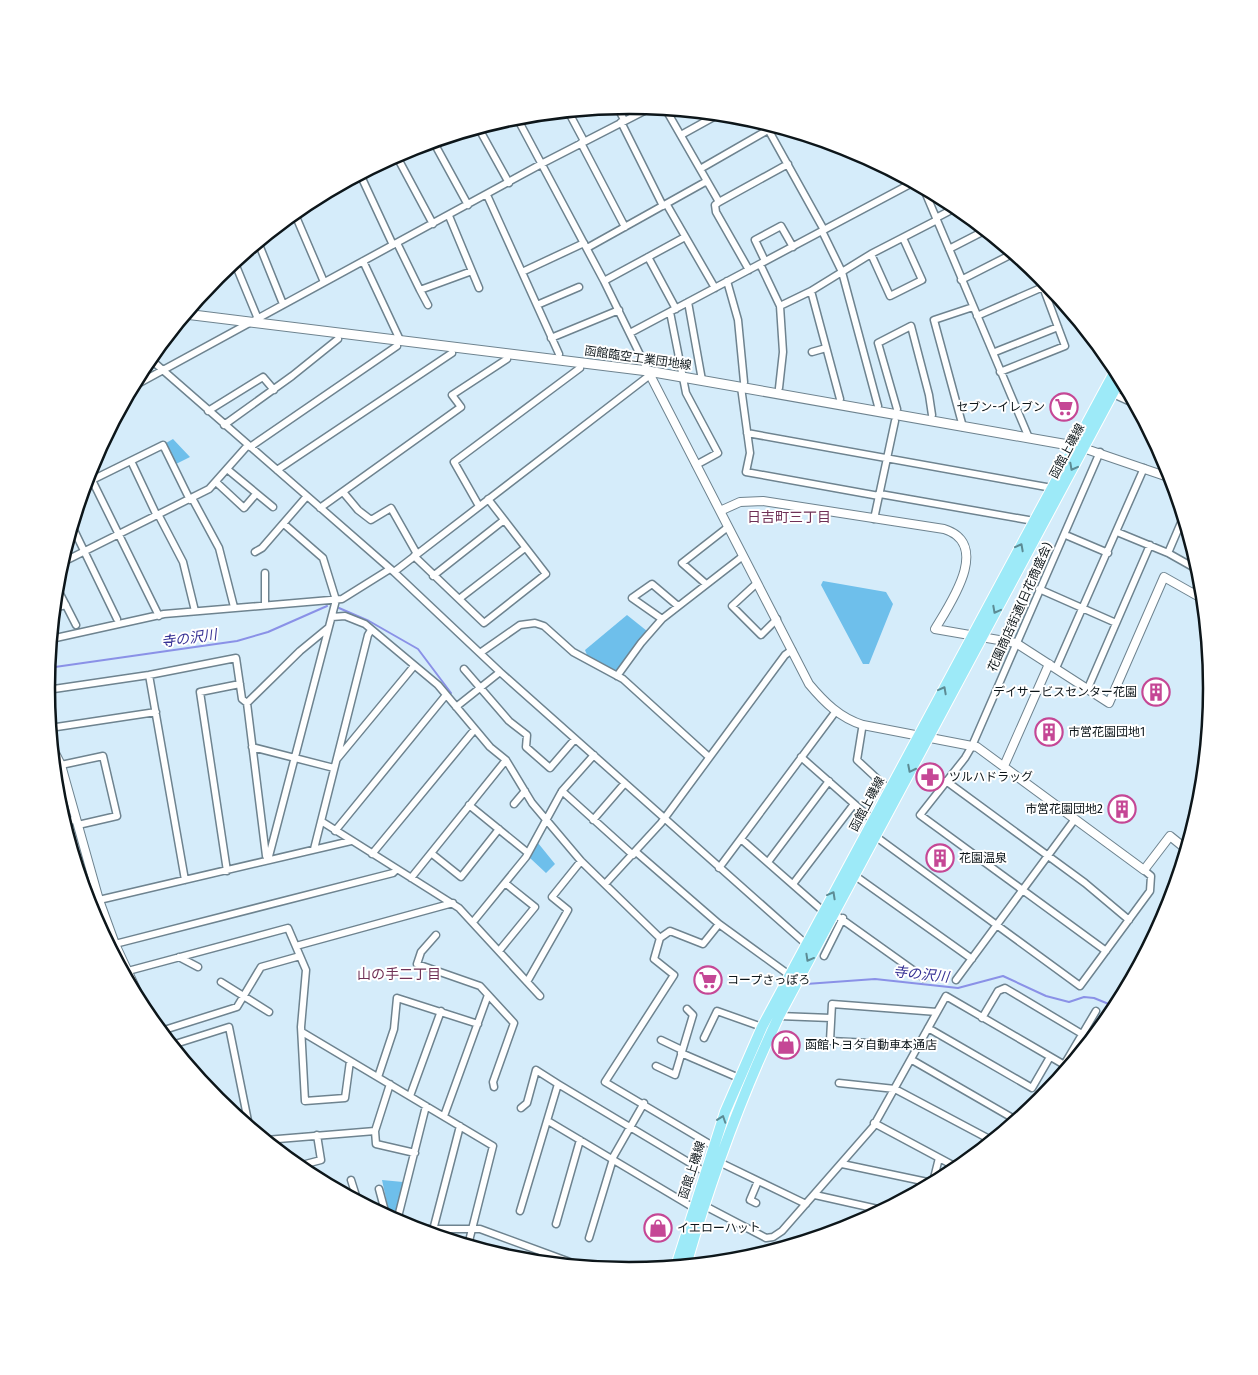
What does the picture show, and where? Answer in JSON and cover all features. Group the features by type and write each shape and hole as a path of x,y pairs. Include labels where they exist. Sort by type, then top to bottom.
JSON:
{"main road":[{"name":"函館臨空工業団地線","path":"193,315 254,320 399,343 742,385 1078,447"},
{"name":"函館上磯線","path":"686,1258 752,1073 779,1016 806,944 833,914 922,737 1078,447 1111,378"},
{"name":"函館上磯線","path":"977,636 1052,488 1117,386"},
{"name":"函館上磯線","path":"685,1259 694,1208 713,1146 739,1078 762,1027 833,914 875,836 922,737"}],"street":[{"path":"620,114 665,206 715,288"},
{"path":"145,380 637,114"},
{"path":"669,115 719,202"},
{"path":"571,117 625,227"},
{"path":"681,135 710,119"},
{"path":"520,124 619,310 649,373 809,684 836,711 849,720 863,725 977,747 1144,870 1151,876 1150,891 1080,986 875,836"},
{"path":"700,168 767,131"},
{"path":"769,131 823,230 842,272 878,406"},
{"path":"481,133 509,183"},
{"path":"436,147 468,205"},
{"path":"399,161 433,224"},
{"path":"749,270 716,212 715,205 788,164"},
{"path":"363,179 428,306"},
{"path":"522,272 625,227 707,181"},
{"path":"630,333 907,186"},
{"path":"487,195 558,354"},
{"path":"927,197 1029,438"},
{"path":"780,306 811,292 872,254 950,211"},
{"path":"448,216 480,288"},
{"path":"297,219 324,282"},
{"path":"779,388 782,352 780,306 762,263 755,240 781,226 792,247"},
{"path":"948,249 980,233"},
{"path":"604,281 685,237"},
{"path":"872,254 890,296 922,280 903,238"},
{"path":"260,248 283,304"},
{"path":"648,257 673,310 686,393 718,453 696,465"},
{"path":"962,280 1008,257"},
{"path":"70,558 209,489 249,446 399,343 363,261"},
{"path":"237,269 254,320"},
{"path":"420,290 472,270"},
{"path":"727,281 738,320 742,385 750,453 746,472 1034,521"},
{"path":"537,305 578,287"},
{"path":"977,316 1041,288"},
{"path":"811,292 840,399"},
{"path":"1000,372 1065,346 1045,292"},
{"path":"688,302 702,380"},
{"path":"963,427 934,320 973,307"},
{"path":"552,338 619,310"},
{"path":"897,409 878,342 911,326 928,388 932,415"},
{"path":"996,352 1058,327"},
{"path":"224,425 274,390 338,339"},
{"path":"812,352 826,348"},
{"path":"277,470 452,353"},
{"path":"320,508 461,407 452,395 506,359"},
{"path":"156,364 392,570 500,672 806,944"},
{"path":"479,506 454,462 580,368"},
{"path":"57,638 158,616 264,604 342,599 415,555 649,373"},
{"path":"208,411 264,377 274,390"},
{"path":"1113,394 1125,399"},
{"path":"874,519 895,421"},
{"path":"748,433 1052,488"},
{"path":"95,479 163,445 219,548 234,607"},
{"path":"1078,447 1100,452 1162,475"},
{"name":"花園商店街通(日花商盛会)","path":"1022,890 920,815 965,758 972,746 1100,452"},
{"path":"131,461 183,562 195,611"},
{"path":"1056,668 1144,468"},
{"path":"227,469 273,507"},
{"path":"93,482 158,616"},
{"path":"216,482 244,508 256,494"},
{"path":"343,492 358,510 371,520 391,508 415,555 433,576 484,623 546,574 488,499"},
{"path":"255,552 262,548 307,496"},
{"path":"720,511 740,502 762,501 944,529 953,533 962,542 967,554 966,568 952,602 935,629 1016,644 1109,703 1164,577 1194,594"},
{"path":"433,576 504,520"},
{"path":"268,860 336,600 323,558 284,524"},
{"path":"706,584 682,563 728,527"},
{"path":"1168,553 1180,527"},
{"path":"1117,532 1168,553 1189,565"},
{"path":"76,535 117,619"},
{"path":"1068,536 1108,553"},
{"path":"1088,688 1150,545"},
{"path":"458,599 526,548"},
{"path":"617,676 641,643 662,619 743,556"},
{"path":"264,604 265,573"},
{"path":"757,583 732,606 761,635 776,619"},
{"path":"662,619 632,598 652,584 678,606"},
{"path":"1039,589 1116,623"},
{"path":"62,598 76,625"},
{"path":"61,606 66,605"},
{"path":"332,617 345,616 365,624 438,685 490,747 506,760 525,791 581,861 660,938"},
{"path":"480,653 516,627 535,623 549,629 573,652 617,676 708,757"},
{"path":"247,703 300,651 328,628"},
{"path":"314,850 368,635 371,630"},
{"path":"605,884 664,818 785,655 792,650"},
{"path":"55,689 149,675 236,658 242,699 247,703 254,777 268,860"},
{"path":"1004,766 1049,664"},
{"path":"335,764 414,666"},
{"path":"464,669 509,721 527,735 526,747 550,768 575,739"},
{"path":"456,707 500,672"},
{"path":"149,675 184,880"},
{"path":"227,871 200,692 240,684"},
{"path":"335,831 446,695"},
{"path":"719,868 836,711"},
{"path":"56,727 156,712"},
{"path":"372,854 475,729"},
{"path":"862,729 857,760 885,786"},
{"path":"252,747 296,758 335,764"},
{"path":"473,922 528,853 562,792 594,755"},
{"path":"62,765 103,756 117,816 71,822"},
{"path":"802,757 868,816"},
{"path":"411,878 506,760"},
{"path":"60,761 98,900 113,938"},
{"path":"768,862 829,781"},
{"path":"946,781 1048,856 1128,920"},
{"path":"593,820 625,783"},
{"path":"514,804 525,791"},
{"path":"562,792 719,924 793,978"},
{"path":"469,804 528,853"},
{"path":"793,884 854,804"},
{"path":"956,980 1075,819"},
{"path":"321,822 453,904 473,922 540,996"},
{"path":"431,853 461,877 499,829"},
{"path":"1144,870 1170,836 1181,845"},
{"path":"741,839 793,884 924,978"},
{"path":"98,900 264,863 268,860 351,841"},
{"path":"527,982 568,910 552,897 581,861"},
{"path":"116,944 393,873 397,869"},
{"path":"854,875 972,959"},
{"path":"499,951 535,907 505,882"},
{"path":"1022,890 1106,952"},
{"path":"296,946 453,904"},
{"path":"824,956 833,914"},
{"path":"713,1146 692,1135 644,1103 605,1082 674,975 654,959 660,938 670,931 702,944 719,924"},
{"path":"130,970 288,928 306,970 302,1032 305,1101 345,1098 350,1061"},
{"path":"436,935 421,952 417,964 480,986 514,1023 493,1082 494,1087"},
{"path":"168,1029 237,1008 261,967 300,956"},
{"path":"179,957 198,967"},
{"path":"221,982 269,1012"},
{"path":"982,1018 998,990 1005,988 1082,1034"},
{"path":"444,1116 488,994"},
{"path":"705,1206 766,1238 773,1238 782,1231 842,1164 874,1123 912,1060 946,996 1063,1064"},
{"path":"378,1076 394,1029 396,998 478,1024"},
{"path":"918,1048 911,1045 830,1041 832,1004 937,1012"},
{"path":"656,1066 675,1075 693,1015 687,1009"},
{"path":"704,1038 716,1010 762,1027"},
{"path":"1075,1049 1096,1010"},
{"path":"410,1096 441,1011"},
{"path":"779,1016 831,1018"},
{"path":"179,1043 229,1027 247,1115"},
{"path":"928,1028 1032,1088 1050,1057"},
{"path":"302,1032 493,1146 469,1239"},
{"path":"661,1040 682,1052 739,1078"},
{"path":"912,1060 1010,1116"},
{"path":"521,1108 527,1102 536,1070 705,1172"},
{"path":"839,1083 895,1089 986,1137"},
{"path":"390,1084 375,1130 376,1144 414,1153"},
{"path":"520,1211 558,1084"},
{"path":"589,1238 613,1159 644,1103"},
{"path":"400,1214 426,1106"},
{"path":"548,1121 694,1208"},
{"path":"874,1123 950,1164"},
{"path":"434,1227 460,1126"},
{"path":"275,1139 375,1130"},
{"path":"308,1164 321,1160 317,1135"},
{"path":"556,1224 580,1140"},
{"path":"935,1173 939,1158"},
{"path":"719,1162 806,1204"},
{"path":"842,1164 922,1181"},
{"path":"351,1180 354,1191"},
{"path":"756,1203 750,1200 758,1182"},
{"path":"379,1189 384,1206"},
{"path":"815,1195 871,1208"},
{"path":"442,1230 472,1228 555,1257"}],"shaded area":[{"path":"173,439 190,457 176,464 166,443"},
{"path":"823,581 886,592 893,604 869,664 863,664 821,585"},
{"path":"627,615 647,631 616,671 587,655 585,650"},
{"path":"538,843 555,864 546,873 530,858"},
{"path":"382,1180 403,1182 396,1212 388,1208"}],"waterway":[{"name":"寺の沢川","path":"56,667 237,641 268,632 327,606"},
{"name":"寺の沢川","path":"339,608 369,621 418,649 451,693"},
{"name":"寺の沢川","path":"806,984 875,979 958,988 1003,976 1046,996 1069,1002 1084,997 1094,998 1108,1004"}],"place":[{"name":"セブン-イレブン","path":"1064,407"},
{"name":"デイサービスセンター花園","path":"1156,692"},
{"name":"市営花園団地1","path":"1049,732"},
{"name":"ツルハドラッグ","path":"930,777"},
{"name":"市営花園団地2","path":"1122,809"},
{"name":"花園温泉","path":"940,858"},
{"name":"コープさっぽろ","path":"708,980"},
{"name":"函館トヨタ自動車本通店","path":"786,1045"},
{"name":"イエローハット","path":"658,1228"}],"district":[{"name":"日吉町三丁目","path":"789,517"},
{"name":"山の手二丁目","path":"399,974"}]}
